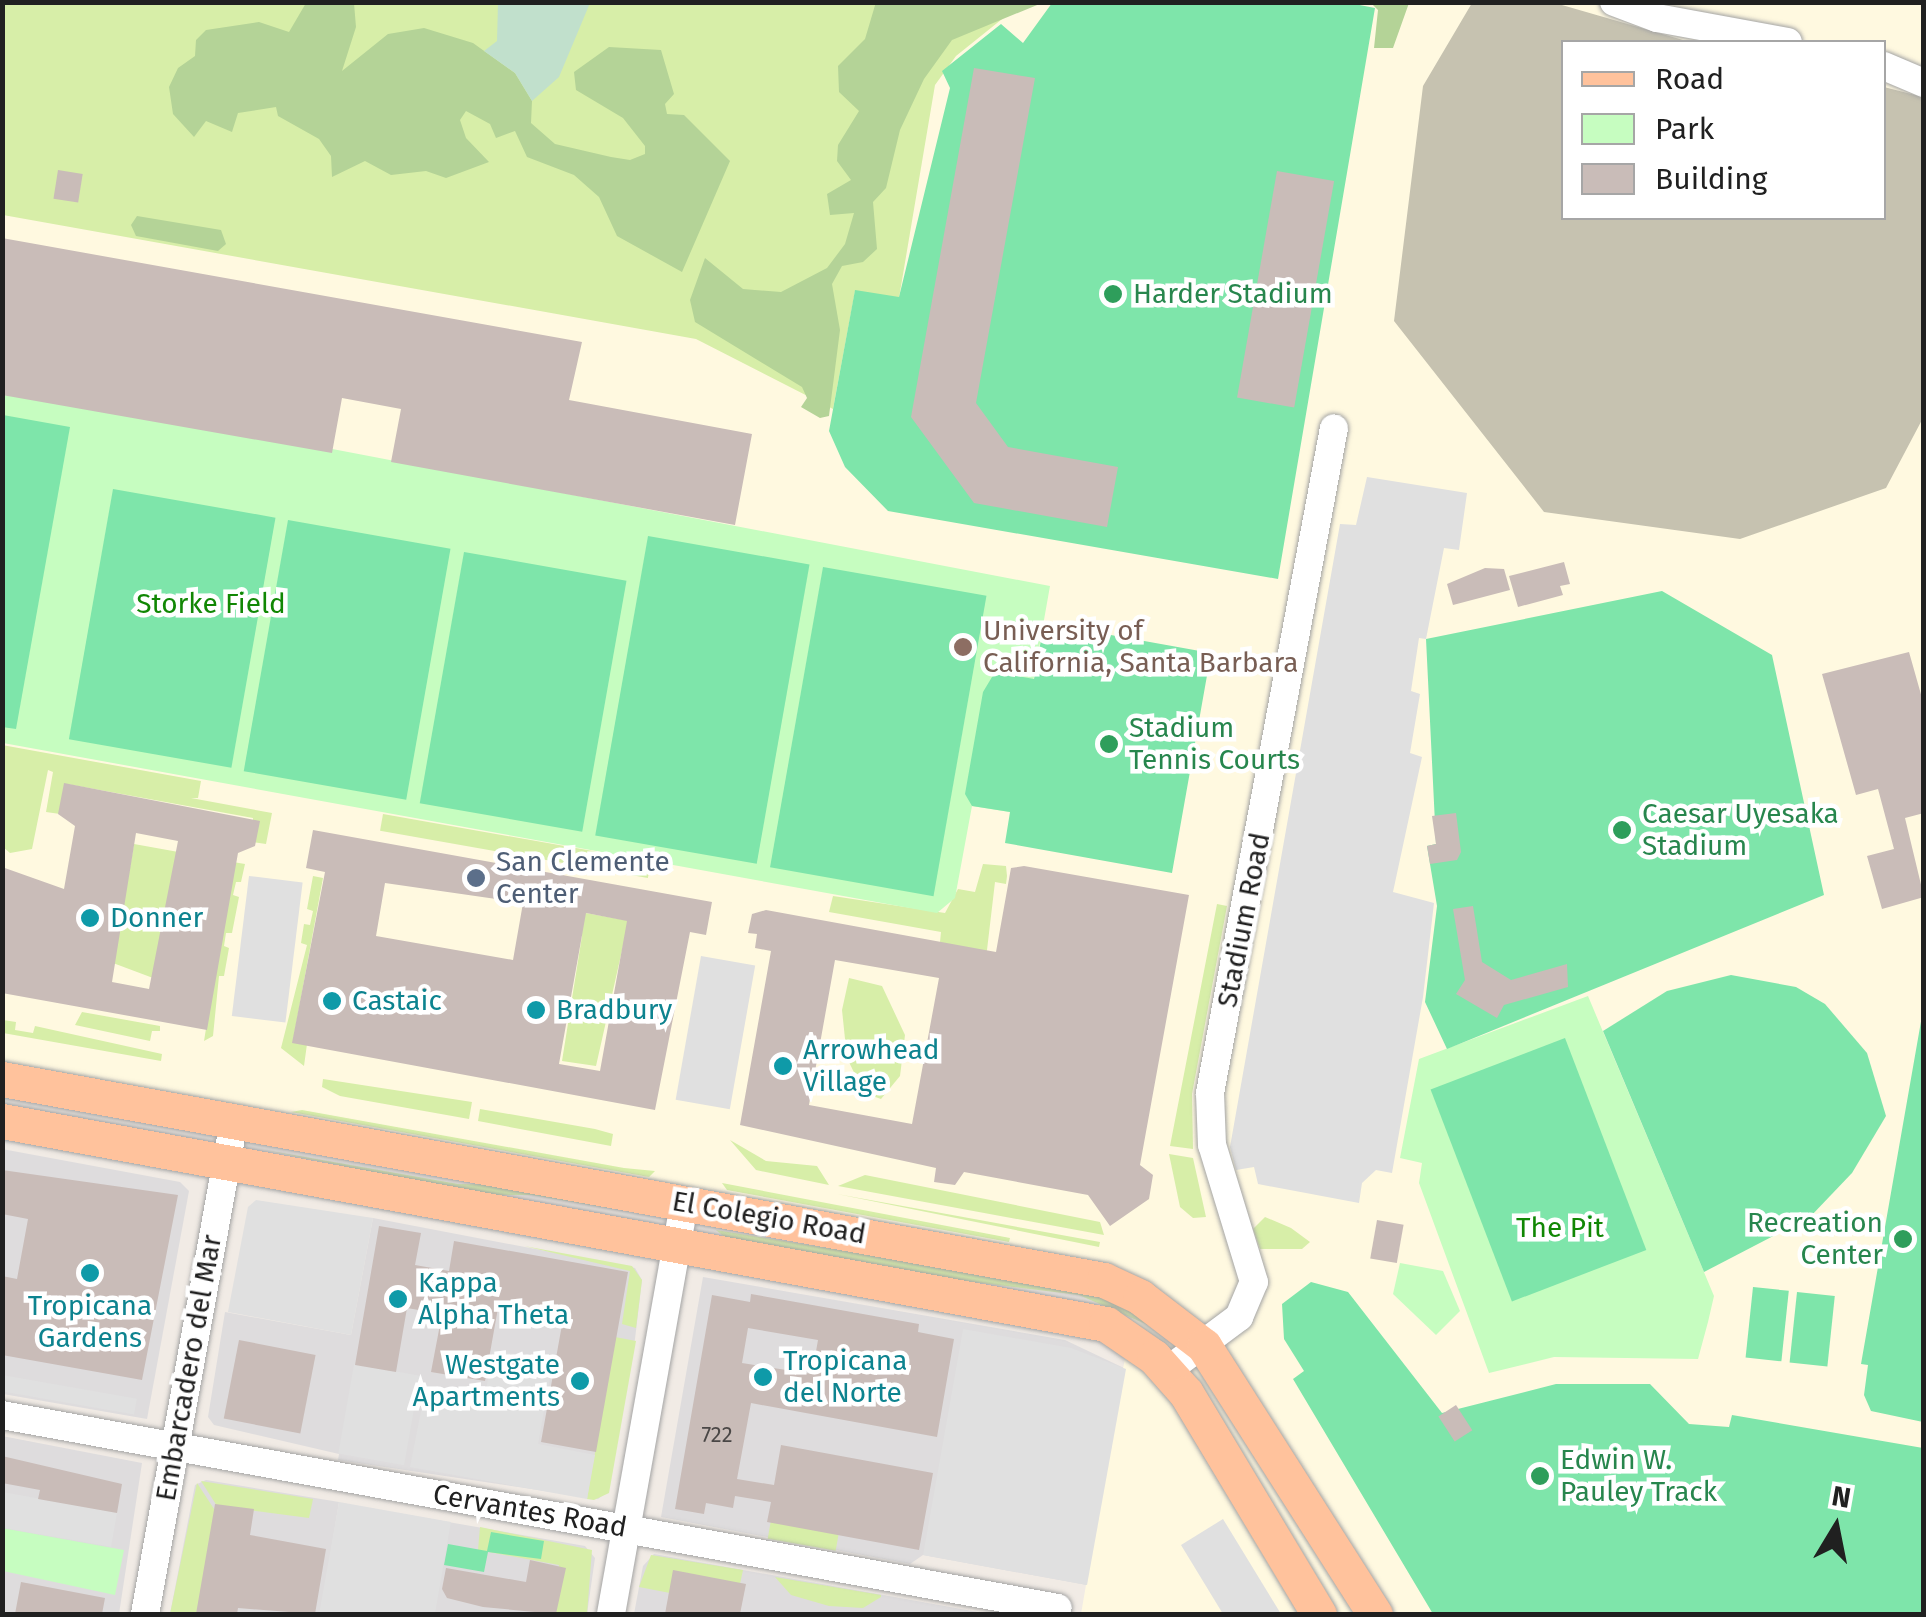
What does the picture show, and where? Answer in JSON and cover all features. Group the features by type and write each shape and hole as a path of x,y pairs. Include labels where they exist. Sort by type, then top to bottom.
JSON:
{"main road":[{"name":"El Colegio Road","path":"2,1079 1104,1280 1140,1296 1204,1346 1375,1614"},
{"name":"El Colegio Road","path":"2,1121 1075,1314 1132,1339 1168,1370 1319,1614"}],"street":[{"path":"1614,2 1656,18 1777,40"},
{"path":"1886,67 1924,83"},
{"name":"Stadium Road","path":"1168,1370 1239,1317 1254,1282 1212,1145 1210,1094 1334,428"},
{"name":"Embarcadero del Mar","path":"145,1614 234,1121"},
{"path":"612,1614 684,1203"},
{"name":"Cervantes Road","path":"2,1416 1058,1608"}],"shaded area":[{"name":"University of California, Santa Barbara","path":"2,3 1921,3 1923,1614 1081,1614 1138,1282 3,1076"},
{"path":"1472,3 1555,3 1683,40 1561,40 1561,220 1886,220 1886,88 1923,97 1923,418 1886,488 1740,539 1544,512 1394,321 1423,86"},
{"path":"1367,477 1467,493 1459,550 1444,548 1426,639 1419,638 1411,691 1420,694 1410,753 1422,757 1393,892 1434,903 1423,997 1392,1173 1376,1170 1362,1183 1359,1203 1258,1184 1254,1167 1236,1170 1230,1147 1340,524 1356,525"},
{"path":"249,876 303,883 285,1023 232,1016"},
{"path":"701,956 755,966 730,1109 676,1100"},
{"path":"2,1149 180,1182 189,1191 147,1419 3,1394"},
{"path":"256,1200 373,1218 351,1335 228,1312 248,1207"},
{"path":"373,1218 635,1268 642,1280 635,1339 607,1492 598,1499 338,1460 339,1454 214,1425 208,1417 225,1312 351,1335"},
{"path":"703,1277 1065,1340 1126,1369 1087,1585 923,1555 910,1564 661,1517"},
{"path":"963,1329 1071,1348 1126,1369 1087,1585 923,1555"},
{"path":"493,1350 553,1361 538,1444 595,1455 587,1499 410,1467 426,1386 485,1396"},
{"path":"354,1364 420,1376 404,1465 338,1454"},
{"path":"2,1375 137,1399 134,1415 2,1391"},
{"path":"2,1436 142,1463 119,1614 3,1614"},
{"path":"206,1480 339,1502 325,1587 397,1513 585,1546 595,1558 587,1614 170,1614 195,1485"},
{"path":"2,1492 117,1512 111,1547 2,1528"},
{"path":"339,1502 451,1522 435,1614 319,1614"},
{"path":"1223,1519 1281,1614 1223,1614 1181,1545"},
{"path":"654,1554 989,1614 634,1614 643,1566"}],"green space":[{"path":"876,2 1042,3 952,40 924,79 900,130 886,188 873,202 877,249 863,262 842,266 832,284 840,330 829,416 820,418 801,407 807,398 802,387 695,322 690,300 705,258 743,289 781,292 827,268 845,244 854,213 830,215 827,194 851,180 837,161 838,145 859,111 839,92 838,66 865,39"},
{"name":"Harder Stadium","path":"1344,2 1375,8 1278,579 888,511 845,467 829,431 855,290 899,297 950,88 942,71 1001,24 1023,43 1052,3"},
{"path":"2,3 1022,3 956,56 935,85 899,298 855,291 833,409 696,339 3,215"},
{"path":"306,3 354,3 356,27 342,71 388,34 424,28 473,43 515,73 532,101 531,123 555,144 630,160 645,154 645,146 623,118 576,90 574,72 609,47 661,50 674,94 665,104 667,114 684,115 730,161 682,272 617,236 599,197 574,175 527,157 515,131 496,138 490,124 466,111 460,120 466,138 489,162 446,178 426,171 391,175 365,161 332,177 331,156 319,139 278,116 276,107 238,113 232,132 206,121 194,137 173,114 169,87 178,68 195,56 196,40 206,30 259,22 289,32"},
{"path":"498,3 590,3 559,77 532,101 515,73 484,51 497,41"},
{"path":"1371,3 1409,3 1393,48 1374,48 1378,10"},
{"path":"137,216 221,230 226,244 218,251 136,236 131,225"},
{"name":"Storke Field","path":"2,386 1050,586 1010,812 972,806 955,898 937,913 3,743"},
{"path":"3,415 70,427 16,729 2,727"},
{"path":"113,489 275,518 231,768 69,739"},
{"path":"288,520 450,549 406,800 244,771"},
{"path":"648,536 810,564 757,864 595,835"},
{"path":"464,552 626,581 582,832 420,803"},
{"path":"823,567 986,596 934,896 770,867"},
{"name":"Caesar Uyesaka Stadium","path":"1662,591 1772,655 1824,895 1447,1049 1425,1002 1437,906 1427,846 1436,844 1426,639"},
{"name":"Stadium Tennis Courts","path":"1044,623 1211,653 1172,873 1005,843 1010,812 972,806 965,794 983,692 995,672 1034,679"},
{"path":"2,745 201,781 198,798 191,798 272,813 266,844 253,842 253,818 67,784 60,814 46,812 53,772 48,770 32,849 10,853 3,847"},
{"path":"383,814 651,861 648,878 380,831"},
{"path":"134,844 184,853 177,987 113,963"},
{"path":"233,862 245,864 233,895 239,897 232,933 226,933 224,946 229,948 224,976 219,976 213,1036 204,1041"},
{"path":"983,864 1006,866 1007,876 1006,884 995,882 983,984 940,942 941,932 829,912 833,896 945,913 958,889 975,892"},
{"path":"313,876 323,878 293,1041 307,1044 304,1066 281,1048 307,945 301,943 304,924 310,925 313,911 307,909"},
{"path":"1217,904 1227,906 1192,1094 1193,1149 1170,1146"},
{"path":"563,909 653,925 623,946 596,1066 562,1061 582,936"},
{"path":"1731,975 1796,987 1825,1004 1867,1053 1886,1116 1852,1173 1810,1217 1704,1272 1603,1031 1667,991"},
{"path":"849,978 882,986 905,1035 900,1076 881,1099 864,1093 847,1058 842,1010"},
{"name":"The Pit","path":"1588,996 1714,1296 1708,1322 1698,1359 1554,1357 1489,1373 1419,1183 1422,1163 1400,1158 1419,1059"},
{"name":"Recreation Center","path":"1923,1010 1924,1422 1871,1411 1864,1395 1868,1365 1861,1364"},
{"path":"82,1012 160,1026 160,1031 152,1031 150,1041 75,1025"},
{"path":"3,1020 16,1022 15,1030 33,1033 35,1026 162,1054 161,1061 3,1033"},
{"path":"1565,1038 1646,1250 1512,1302 1431,1090"},
{"path":"323,1079 472,1102 469,1119 340,1096 322,1087"},
{"path":"480,1109 613,1134 611,1146 478,1121"},
{"path":"302,1110 655,1171 649,1177 291,1112"},
{"path":"730,1140 766,1161 817,1166 829,1185 756,1170"},
{"path":"265,1150 458,1184 519,1185 644,1214 532,1195 484,1195"},
{"path":"1169,1154 1193,1158 1206,1217 1193,1218 1180,1207"},
{"path":"865,1175 1100,1222 1104,1235 838,1186"},
{"path":"722,1183 1010,1238 1009,1242 727,1190"},
{"path":"837,1194 1100,1242 1099,1247"},
{"path":"1265,1217 1291,1228 1310,1242 1302,1249 1260,1249 1253,1229"},
{"path":"716,1230 1104,1293 1155,1328 1079,1295 900,1273 727,1239"},
{"path":"524,1246 632,1266 642,1280 636,1328 622,1324 630,1271"},
{"path":"1400,1263 1443,1271 1460,1311 1436,1335 1393,1294"},
{"name":"Edwin W. Pauley Track","path":"1311,1282 1348,1292 1442,1413 1556,1384 1650,1384 1689,1424 1729,1427 1732,1415 1923,1448 1923,1614 1433,1614 1293,1379 1304,1371 1284,1339 1282,1304"},
{"path":"1753,1287 1789,1291 1781,1361 1746,1358"},
{"path":"1797,1292 1835,1296 1827,1367 1790,1363"},
{"path":"615,1337 636,1341 609,1493 587,1499"},
{"path":"201,1481 313,1499 309,1518 217,1506"},
{"path":"197,1483 218,1515 198,1614 170,1614"},
{"path":"771,1520 839,1532 836,1551 768,1539"},
{"path":"480,1527 592,1550 587,1614 552,1614 559,1565 478,1550"},
{"path":"2,1528 124,1550 115,1595 3,1571"},
{"path":"491,1532 544,1541 541,1559 488,1552 484,1572 444,1565 448,1544 487,1551"},
{"path":"651,1555 743,1570 740,1584 670,1593 639,1587"},
{"path":"775,1577 881,1597 863,1608 829,1606 791,1595"}],"building":[{"path":"974,68 1035,78 976,403 1008,447 1118,467 1107,527 974,503 911,417"},
{"path":"58,170 83,174 78,203 53,199"},
{"path":"1277,171 1334,181 1294,408 1237,398"},
{"path":"2,238 582,342 569,400 752,434 735,525 391,462 401,409 342,398 332,453 2,395"},
{"path":"1564,562 1570,584 1560,586 1563,595 1518,607 1509,576"},
{"path":"1485,568 1504,569 1510,590 1453,605 1447,584"},
{"path":"1909,652 1924,705 1924,813 1905,818 1924,897 1882,909 1867,856 1894,849 1878,789 1856,795 1822,674"},
{"path":"64,783 260,821 255,846 238,853 207,1030 2,993 2,867 64,889 75,826 58,814","holes":["136,833 178,841 149,989 112,982"]},
{"path":"1456,813 1461,852 1457,860 1430,864 1427,846 1436,844 1432,816"},
{"path":"313,830 712,902 706,935 690,932 655,1110 292,1043 325,872 306,868","holes":["385,883 523,903 513,960 376,936","586,913 627,921 600,1071 559,1064"]},
{"path":"1024,866 1189,895 1140,1165 1153,1175 1149,1199 1110,1226 1088,1195 964,1172 955,1185 934,1182 936,1168 740,1125 771,951 755,948 757,934 748,933 752,914 766,910 996,952 1011,868","holes":["835,960 939,978 912,1124 809,1105"]},
{"path":"1473,906 1482,962 1511,980 1567,964 1568,987 1504,1005 1497,1018 1456,994 1465,980 1453,909"},
{"name":"Tropicana Gardens","path":"2,1170 178,1195 142,1380 2,1355 2,1276 17,1279 28,1219 2,1214"},
{"path":"1377,1220 1404,1225 1397,1263 1370,1258"},
{"path":"379,1226 421,1233 415,1265 449,1271 454,1241 628,1272 596,1452 541,1442 563,1319 498,1308 485,1381 431,1372 442,1314 407,1308 396,1372 355,1365"},
{"path":"751,1294 919,1324 918,1332 954,1339 937,1437 751,1403 737,1479 774,1485 781,1445 933,1473 919,1550 767,1522 771,1502 735,1496 733,1508 706,1503 704,1514 675,1509 712,1295 750,1302","holes":["748,1328 818,1340 812,1374 742,1363"]},
{"path":"239,1340 316,1355 300,1433 224,1419"},
{"path":"1456,1405 1472,1430 1455,1442 1438,1416"},
{"path":"2,1456 122,1484 117,1513 38,1499 40,1490 2,1483"},
{"path":"215,1504 254,1509 250,1535 326,1549 315,1614 238,1608 237,1614 196,1614"},
{"path":"530,1560 566,1568 556,1614 483,1607 447,1598 442,1589 446,1568 526,1582"},
{"path":"673,1570 746,1584 740,1614 665,1614"},
{"path":"21,1582 105,1598 102,1614 15,1614"}],"place":[{"name":"Harder Stadium","path":"1113,294"},
{"name":"University of California, Santa Barbara","path":"963,647"},
{"name":"Stadium Tennis Courts","path":"1109,744"},
{"name":"Caesar Uyesaka Stadium","path":"1622,830"},
{"name":"San Clemente Center","path":"476,878"},
{"name":"Donner","path":"90,918"},
{"name":"Castaic","path":"332,1001"},
{"name":"Bradbury","path":"536,1010"},
{"name":"Arrowhead Village","path":"783,1066"},
{"name":"Recreation Center","path":"1903,1239"},
{"name":"Tropicana Gardens","path":"90,1273"},
{"name":"Kappa Alpha Theta","path":"398,1299"},
{"name":"Tropicana del Norte","path":"763,1377"},
{"name":"Westgate Apartments","path":"580,1381"},
{"name":"Edwin W. Pauley Track","path":"1540,1476"}]}
